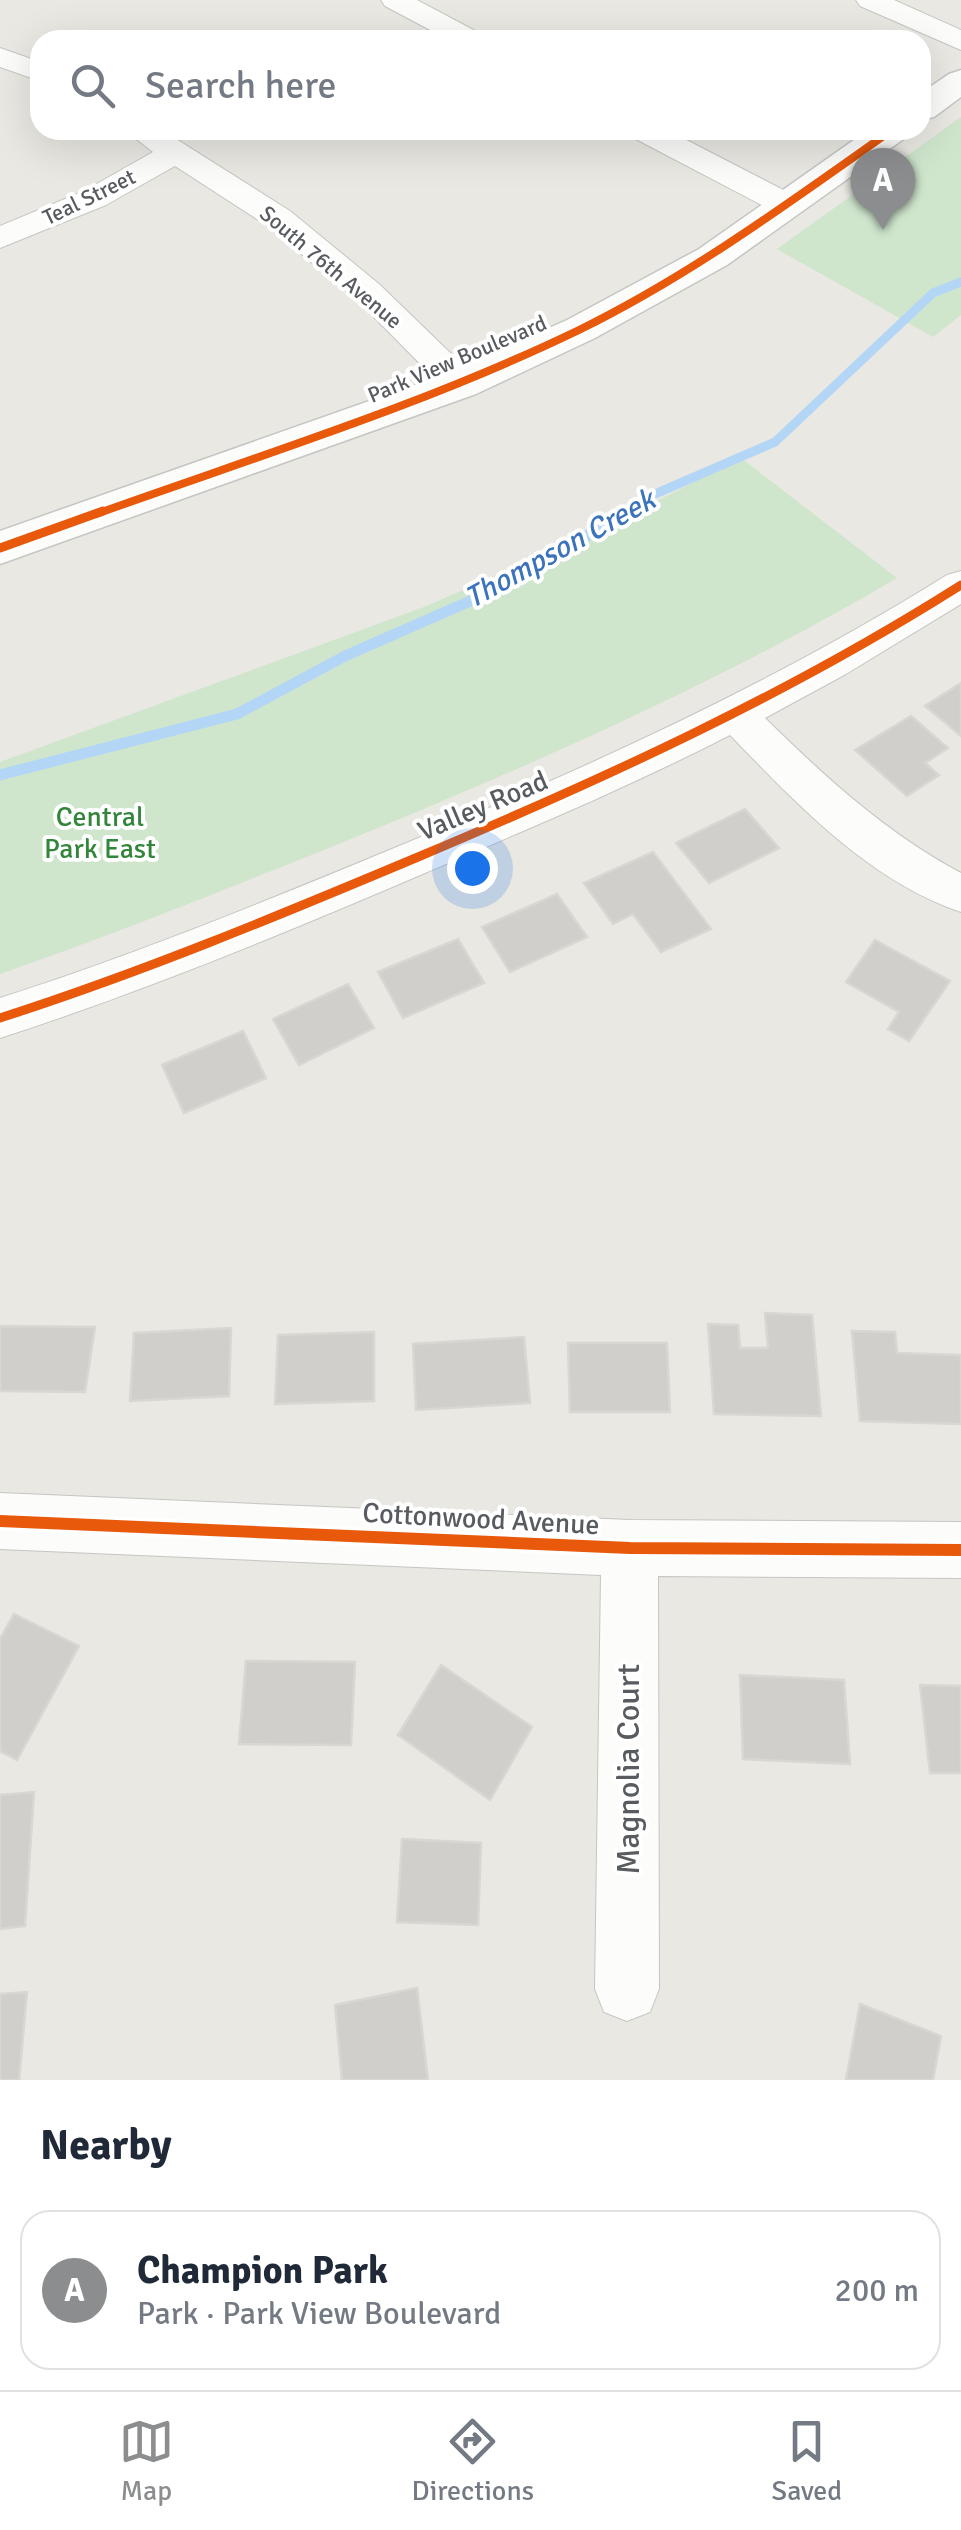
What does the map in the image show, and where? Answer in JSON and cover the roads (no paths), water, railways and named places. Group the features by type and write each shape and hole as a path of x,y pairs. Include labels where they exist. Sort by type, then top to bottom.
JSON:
{"street":[{"path":"394,0 452,30"},
{"path":"870,0 961,40"},
{"path":"0,57 30,68"},
{"path":"931,102 961,81"},
{"name":"South 76th Avenue","path":"157,140 278,218 366,291 461,384"},
{"path":"662,140 786,205"},
{"name":"Park View Boulevard","path":"0,548 461,384 581,328 713,257 878,140"},
{"name":"Teal Street","path":"0,238 95,198 176,152"},
{"name":"Valley Road","path":"0,1018 107,982 582,789 736,715 961,585"},
{"path":"736,715 814,794 868,840 961,894"},
{"name":"Cottonwood Avenue","path":"0,1521 630,1548 961,1550"},
{"name":"Magnolia Court","path":"626,1989 630,1548"}],"waterway":[{"name":"Thompson Creek","path":"623,514 655,494 775,442 933,293 961,282"},
{"name":"Thompson Creek","path":"0,775 237,714 345,656 509,584 627,511"}],"place":[{"name":"Champion Park","path":"883,230"}],"park label":[{"name":"Central Park East","path":"100,833"}]}
